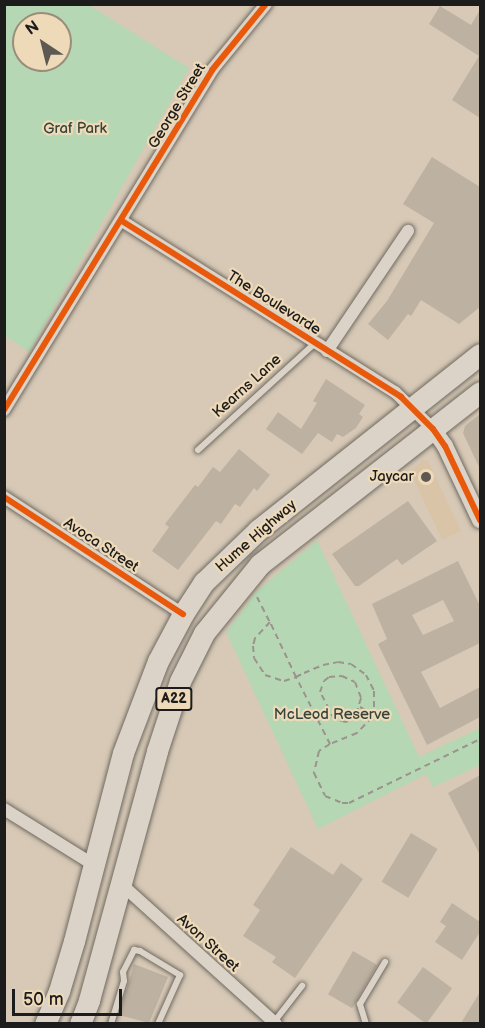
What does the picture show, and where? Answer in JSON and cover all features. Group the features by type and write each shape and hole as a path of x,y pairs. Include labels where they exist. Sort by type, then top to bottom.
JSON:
{"highway":[{"name":"Hume Highway","path":"45,1023 62,981 127,743 158,661 183,614 204,582 242,543 480,354"},
{"name":"Hume Highway","path":"80,1023 89,1000 171,708 180,681 204,633 260,564 480,392"}],"street":[{"name":"George Street","path":"4,410 122,221 212,70 266,4"},
{"name":"The Boulevarde","path":"122,221 395,392 433,429"},
{"path":"327,351 408,231"},
{"path":"433,429 445,446 480,520"},
{"name":"Avoca Street","path":"4,497 183,614"},
{"path":"4,809 94,865"},
{"name":"Avon Street","path":"120,884 275,1023"}],"lane":[{"name":"Kearns Lane","path":"198,450 315,344"},
{"path":"111,1023 124,981 123,972 134,950 140,951 180,975 158,1023"},
{"path":"366,1023 360,1004 385,962"},
{"path":"275,1023 302,986"}],"path":[{"path":"254,591 330,744"},
{"path":"270,622 255,638 254,658 265,675 284,681 323,665 338,662 351,664 366,675 374,691 373,714 357,733 330,744 319,752 314,773 325,796 342,804 349,803 480,739"},
{"path":"335,676 351,679 359,689 360,707 346,722 334,719 320,692 324,681 335,676"},
{"path":"360,707 373,714"}],"shaded area":[{"path":"424,460 428,461 461,531 442,540 410,471"}],"green space":[{"name":"Graf Park","path":"4,5 89,5 189,68 29,352 5,336"},
{"name":"McLeod Reserve","path":"317,540 419,757 480,728 480,765 433,787 426,774 318,829 226,632 257,591"}],"building":[{"path":"440,6 471,25 480,10 480,118 452,100 479,56 429,24"},
{"path":"432,157 480,187 480,307 459,324 421,300 411,316 408,314 388,340 368,324 387,301 434,223 403,204"},
{"path":"326,379 365,405 359,414 363,417 356,428 343,437 337,434 332,442 318,433 302,454 266,429 278,412 301,429 317,403 313,401"},
{"path":"480,414 480,469 463,433 465,426"},
{"path":"239,449 270,475 257,491 254,488 240,507 235,504 221,524 216,521 178,570 152,551 169,527 165,524 195,485 198,487 213,467 220,472"},
{"path":"408,501 437,541 402,565 397,559 359,586 355,586 332,554"},
{"path":"458,561 480,606 480,643 421,672 440,708 480,687 480,717 427,745 378,644 387,639 372,604","holes":["443,600 454,621 423,635 412,615"]},
{"path":"480,775 480,855 448,793"},
{"path":"411,833 438,849 408,898 382,882"},
{"path":"291,847 333,875 341,863 363,879 295,978 272,962 276,957 243,936 260,910 253,905"},
{"path":"452,903 480,922 480,932 462,960 435,942 446,926 440,922"},
{"path":"353,951 377,965 352,1008 328,994"},
{"path":"134,964 168,977 149,1023 119,1015"},
{"path":"423,967 452,988 426,1024 397,1003"},
{"path":"480,992 480,1023 461,1023"}],"cycle path":[{"path":"4,410 212,70 266,4"},
{"path":"122,221 401,397 433,429 445,446 480,520"},
{"path":"4,497 183,614"}],"place":[{"name":"Jaycar","path":"426,477"}]}
